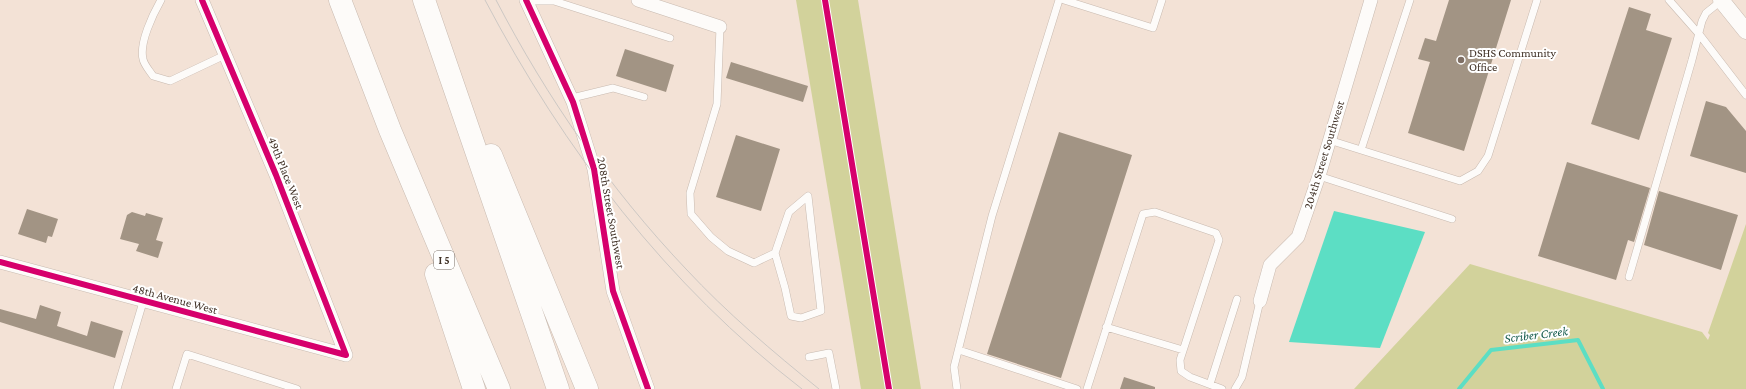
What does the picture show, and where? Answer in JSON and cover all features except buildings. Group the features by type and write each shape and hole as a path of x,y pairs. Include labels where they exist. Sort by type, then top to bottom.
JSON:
{"highway":[{"name":"I 5","path":"340,0 390,130 499,389"},
{"path":"424,0 558,389"},
{"path":"433,26 504,184 587,389"},
{"path":"390,130 474,389"}],"street":[{"name":"49th Place West","path":"202,0 276,175 346,356"},
{"name":"208th Street Southwest","path":"526,0 572,98 594,169 613,291 648,389"},
{"path":"638,0 664,4 720,27"},
{"name":"204th Street Southwest","path":"1260,301 1270,265 1298,238 1319,176 1371,0"},
{"path":"1721,0 1746,31"},
{"name":"48th Avenue West","path":"0,262 346,356"}],"lane":[{"path":"161,0 152,17 144,38 143,60 153,76 170,81 225,55"},
{"path":"526,0 554,2 670,38"},
{"path":"957,389 954,367 992,216 1059,0"},
{"path":"1064,0 1153,28 1162,0"},
{"path":"1361,150 1410,0"},
{"path":"1329,140 1460,181 1478,172 1488,156 1537,0"},
{"path":"1669,0 1699,34 1746,95"},
{"path":"1629,278 1702,21 1706,13 1721,0"},
{"path":"720,27 717,104 690,193 691,214 710,237 728,251 754,263 775,253 789,212 808,196 821,311 801,318 791,316 786,288 775,253"},
{"path":"572,98 613,88 644,97"},
{"path":"1319,176 1452,219"},
{"path":"1087,389 1143,214 1154,212 1216,233 1219,240 1180,360 1181,371 1190,377 1222,389"},
{"path":"1210,384 1237,299"},
{"path":"1235,389 1242,377 1260,301"},
{"path":"117,389 143,302"},
{"path":"1106,327 1183,350"},
{"path":"959,350 1077,389"},
{"path":"809,357 829,353 836,389"},
{"path":"176,389 186,354 297,389"}],"green space":[{"path":"796,0 858,0 921,389 861,389"},
{"path":"1746,224 1746,389 1354,389 1470,264 1702,332 1708,340 1710,335 1708,333"}],"water":[{"path":"1334,211 1425,232 1380,348 1289,342"}],"waterway":[{"name":"Scriber Creek","path":"1459,389 1491,350 1578,340 1603,389"}],"tram line":[{"path":"485,0 516,56 549,109 584,162 622,212 663,260 707,305 753,349 802,389"},
{"path":"496,0 558,107 606,175 631,207 686,269 717,301 767,346 819,389"}],"cycle path":[{"path":"202,0 276,175 346,355"},
{"path":"526,0 573,102 594,169 613,291 648,389"},
{"path":"825,0 889,389"},
{"path":"0,262 346,355"}],"place":[{"name":"DSHS Community Office","path":"1461,60"}]}
